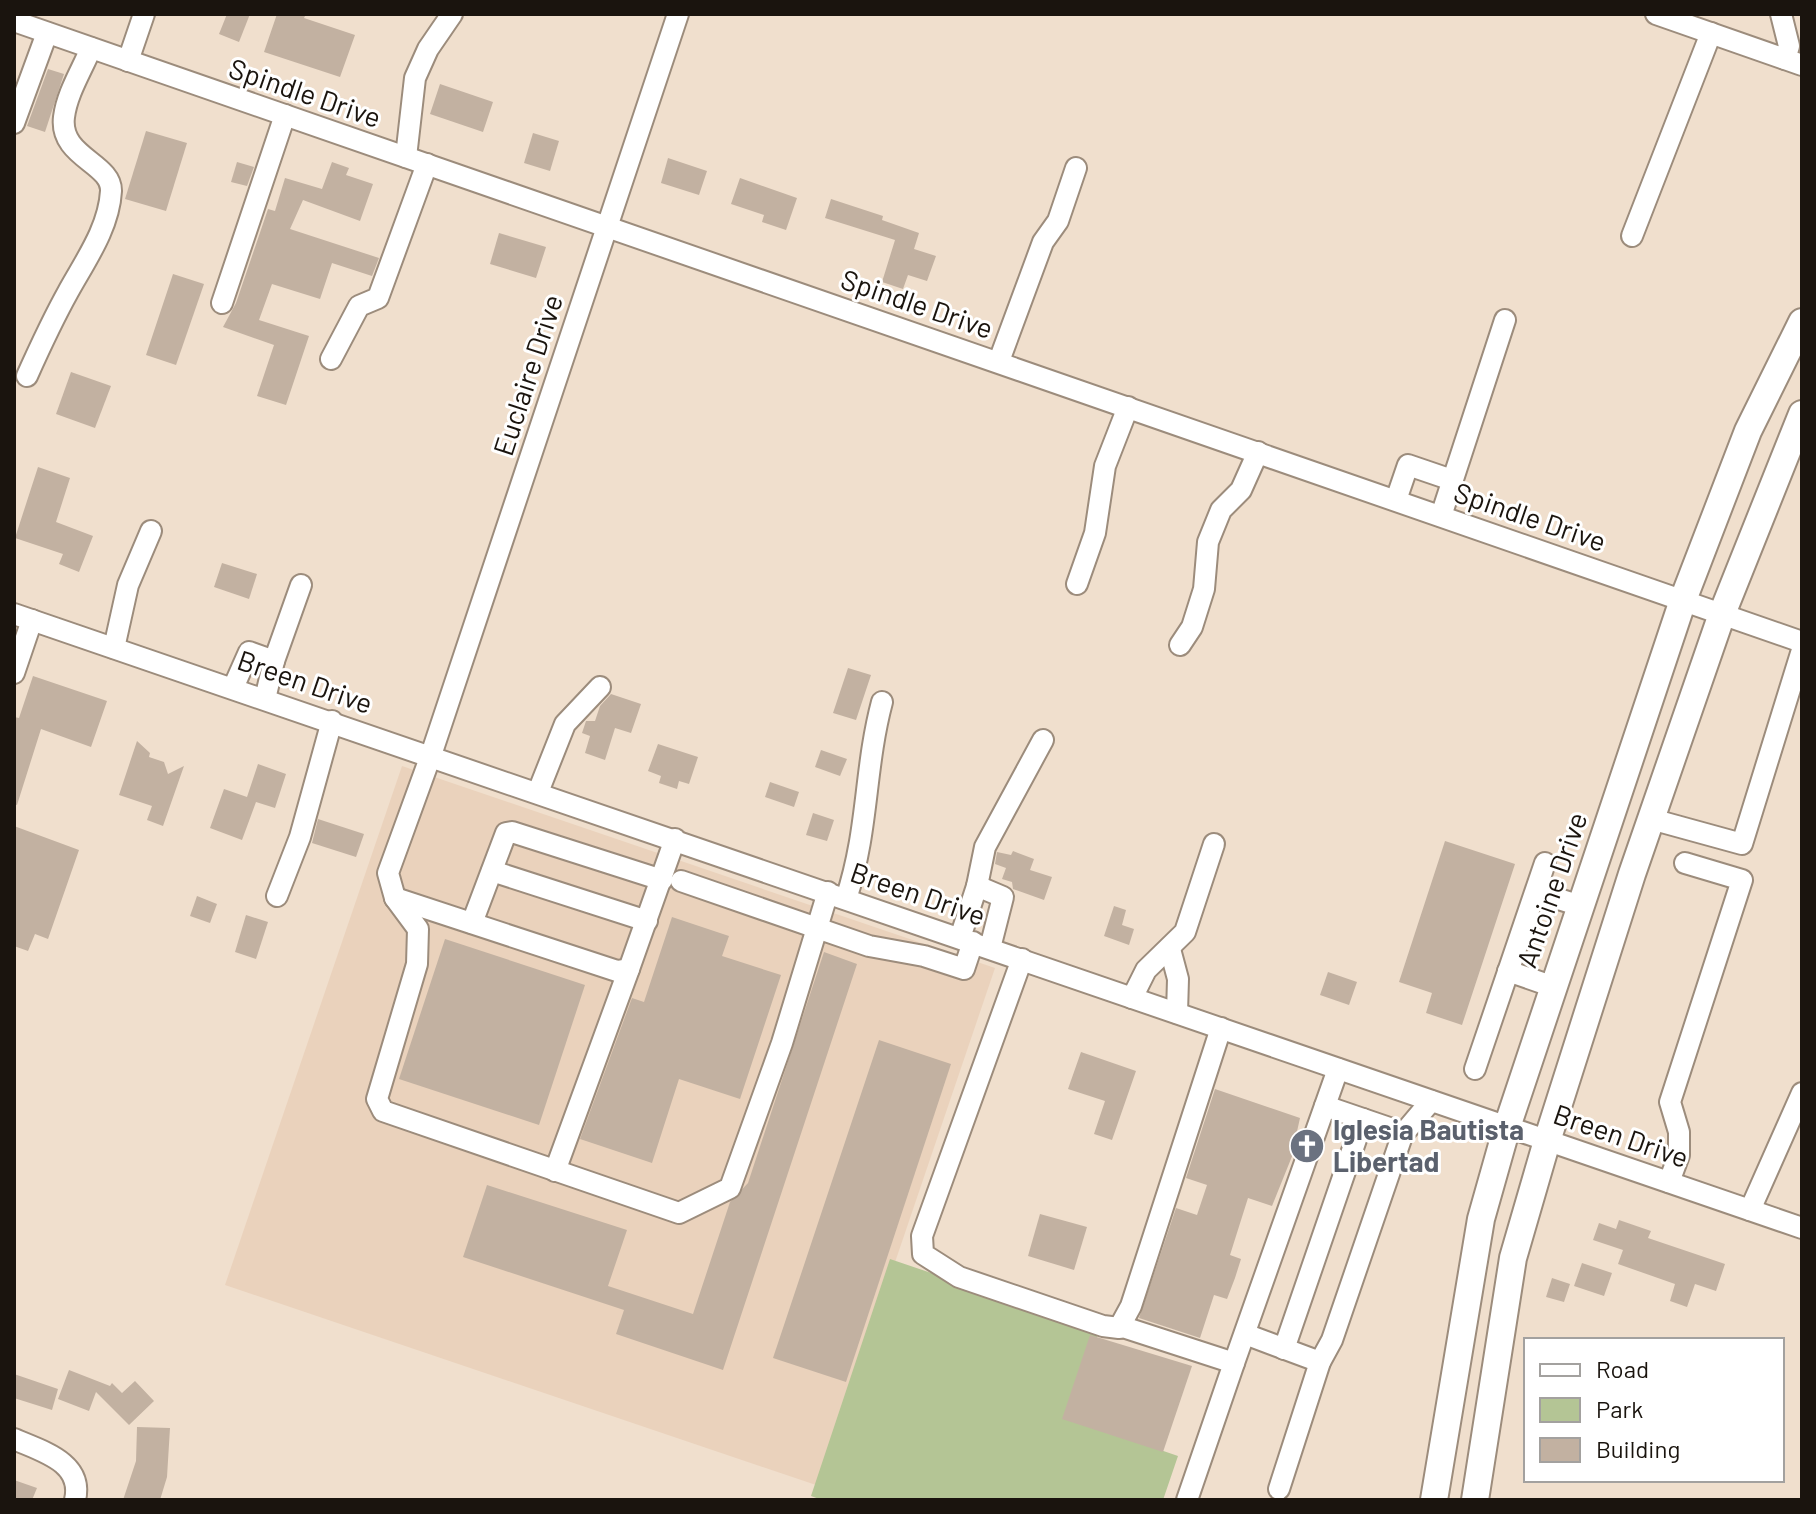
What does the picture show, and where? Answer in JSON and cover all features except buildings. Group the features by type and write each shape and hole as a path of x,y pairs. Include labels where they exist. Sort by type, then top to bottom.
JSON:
{"main road":[{"name":"Antoine Drive","path":"1434,1500 1481,1219 1507,1127 1683,600 1748,431 1795,350 1802,322"},
{"path":"1475,1500 1513,1258 1547,1141 1632,874 1722,614 1802,414"},
{"path":"1596,862 1632,874"},
{"path":"1446,1431 1485,1437"}],"street":[{"path":"128,61 144,14"},
{"path":"406,157 415,78 428,49 452,14"},
{"name":"Euclaire Drive","path":"395,898 388,873 431,755 678,14"},
{"path":"1656,14 1793,62"},
{"path":"1781,14 1793,62"},
{"name":"Spindle Drive","path":"14,21 1802,642"},
{"path":"14,123 36,55 47,33"},
{"path":"1632,236 1711,33"},
{"path":"27,376 49,326 89,260 112,187 104,173 83,159 67,140 64,120 68,101 91,48"},
{"path":"222,303 285,115"},
{"path":"331,359 359,306 378,298 427,164"},
{"path":"999,361 1043,242 1058,221 1076,168"},
{"path":"1441,516 1505,320"},
{"path":"1077,584 1095,533 1105,466 1128,407"},
{"path":"1180,645 1192,627 1204,589 1208,542 1221,510 1241,490 1258,452"},
{"path":"1396,500 1408,465 1452,480"},
{"path":"114,648 128,585 151,531"},
{"path":"265,699 274,661 301,585"},
{"path":"14,673 23,617"},
{"name":"Breen Drive","path":"23,617 1802,1228"},
{"path":"1669,1182 1679,1155 1679,1132 1670,1102 1742,880 1742,844 1802,650"},
{"path":"233,688 249,652 274,661"},
{"path":"538,792 565,724 600,687"},
{"path":"395,898 418,929 417,964 377,1099 383,1111 679,1213 730,1188 782,1043 817,928 860,856 870,788 870,748 882,702"},
{"path":"277,896 300,837 332,721"},
{"path":"974,943 977,886 985,847 1043,740"},
{"path":"1651,819 1742,844"},
{"path":"472,923 506,833 512,832 718,894 869,946 924,956 964,969 974,943 1003,897 977,886"},
{"path":"555,1171 647,921 671,881 675,839"},
{"path":"1132,998 1146,970 1170,949 1191,922 1214,844"},
{"path":"718,894 728,858"},
{"path":"1475,1069 1545,863"},
{"path":"1685,863 1742,880"},
{"path":"492,871 647,921"},
{"path":"1536,892 1581,906"},
{"path":"395,898 617,971 629,969"},
{"path":"924,956 934,929"},
{"path":"1170,949 1178,979 1177,1013"},
{"path":"1022,959 922,1236 923,1254 959,1277 1103,1326 1120,1326 1234,1363"},
{"path":"1508,971 1554,987"},
{"path":"1120,1326 1136,1292 1221,1028"},
{"path":"1187,1500 1338,1069"},
{"path":"1750,1210 1802,1093"},
{"path":"1279,1489 1320,1362 1332,1340 1403,1133 1431,1101"},
{"path":"1325,1106 1403,1133"},
{"path":"1284,1349 1363,1119"},
{"path":"1245,1334 1320,1362"},
{"path":"14,1439 60,1461 70,1470 76,1494"}],"shaded area":[{"path":"402,766 995,968 819,1486 225,1285"}],"green space":[{"path":"890,1259 1099,1330 1070,1419 1178,1456 1163,1500 822,1500 811,1496"}],"place":[{"name":"Iglesia Bautista Libertad","path":"1307,1146"}]}
